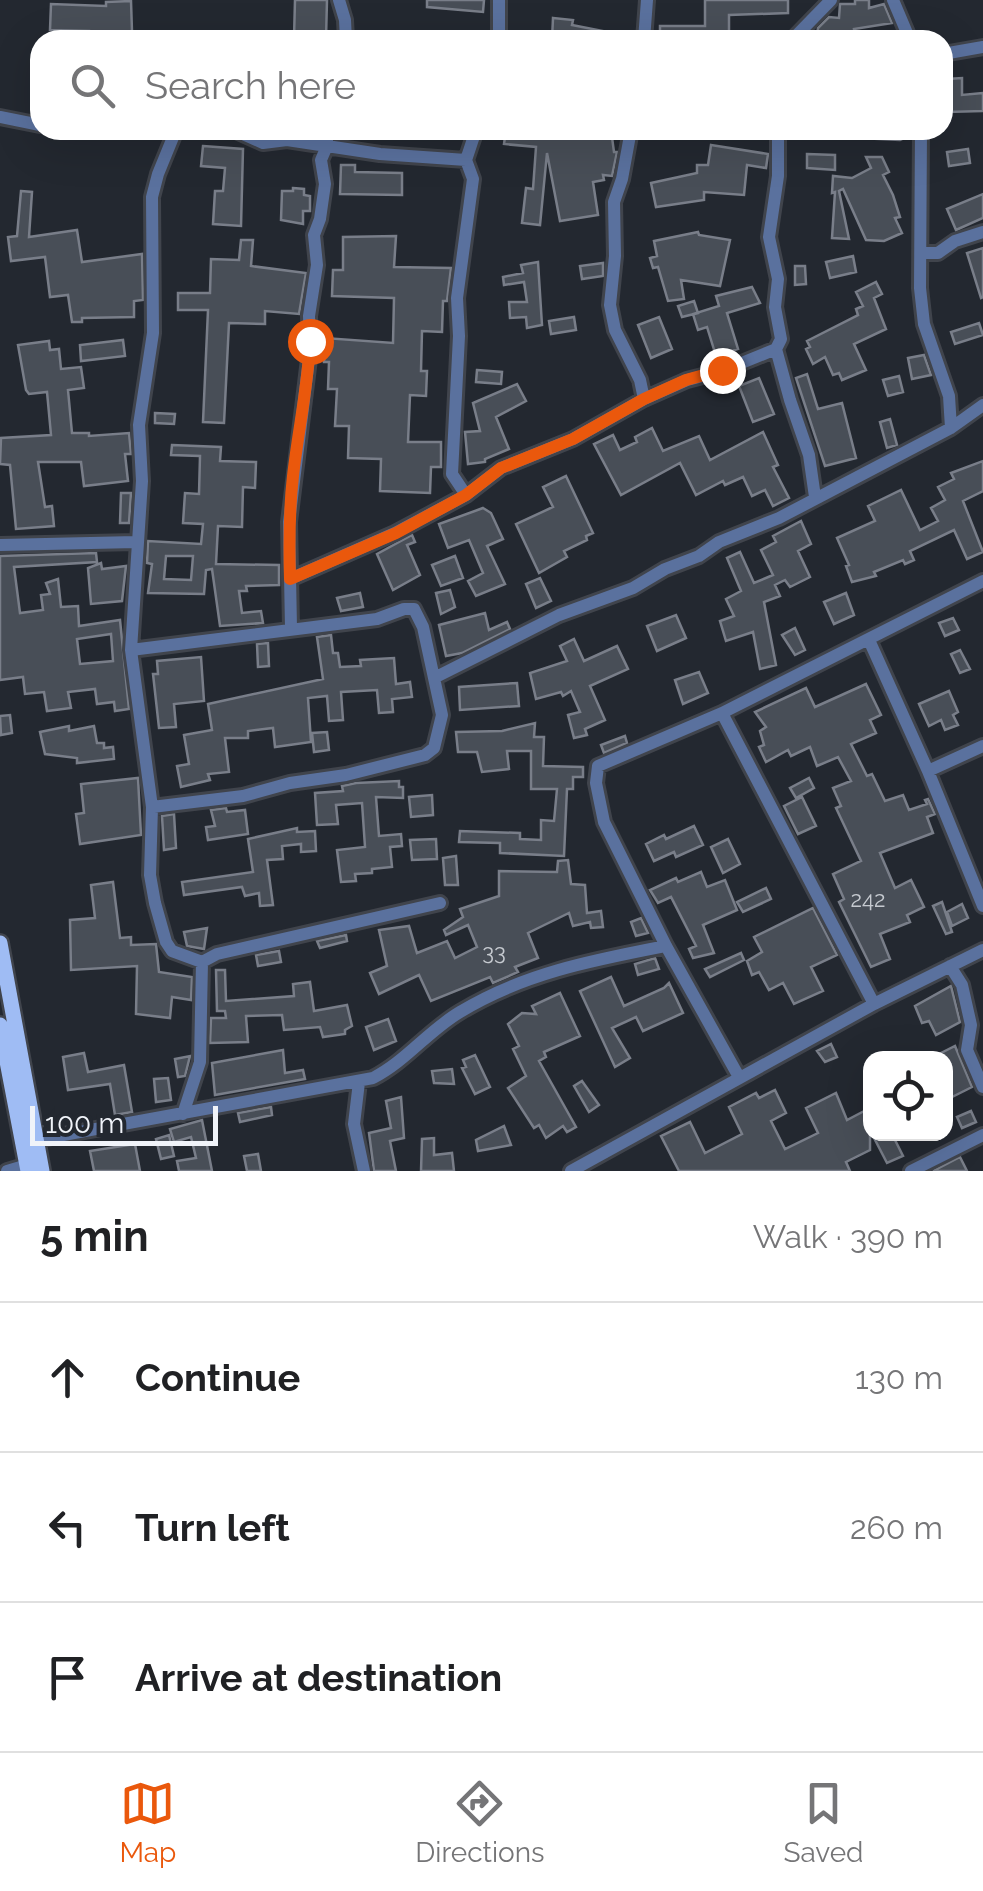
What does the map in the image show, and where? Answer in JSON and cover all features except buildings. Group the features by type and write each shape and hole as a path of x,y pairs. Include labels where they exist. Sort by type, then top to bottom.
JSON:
{"main road":[{"path":"0,942 36,1140 33,1169"},
{"path":"0,1025 33,1169"}],"street":[{"path":"339,0 346,30"},
{"path":"499,0 500,30"},
{"path":"645,30 647,0"},
{"path":"802,30 832,0"},
{"path":"893,0 906,30"},
{"path":"953,52 983,47"},
{"path":"0,117 30,123"},
{"path":"172,140 152,198 154,333 139,425 142,482 132,650 152,808 150,874 166,942 178,955 202,962 217,954 440,903"},
{"path":"256,140 466,160"},
{"path":"291,628 290,506 310,351 309,316 316,265 314,234 320,219 324,184 321,160 327,140"},
{"path":"466,495 452,474 460,336 457,298 473,179 466,160 473,140"},
{"path":"629,140 614,202 615,256 610,305 644,399"},
{"path":"290,579 396,533 466,495 501,468 573,439 644,399 695,376 722,370 776,348 781,339 776,308 778,279 769,237 778,176 778,140"},
{"path":"920,140 920,288 924,324 949,396 951,428"},
{"path":"921,253 938,253 956,241 983,232"},
{"path":"776,348 809,455 815,498"},
{"path":"436,677 559,615 633,588 720,542 758,528 951,428 983,405"},
{"path":"0,545 136,542"},
{"path":"739,1077 666,946 604,822 598,799 598,766 722,713 983,582"},
{"path":"132,650 377,619 414,609 420,615 442,715 434,748 426,755 346,776 290,783 243,796 152,808"},
{"path":"869,640 928,770 983,906"},
{"path":"722,713 874,1004"},
{"path":"928,770 983,746"},
{"path":"36,1140 358,1082 390,1070 455,1014 491,994 563,966 666,946"},
{"path":"571,1171 874,1004 983,950"},
{"path":"182,1114 200,1062 202,962"},
{"path":"950,966 962,986 971,1026 968,1054 983,1088"},
{"path":"358,1082 354,1124 364,1171"},
{"path":"911,1171 983,1135"},
{"path":"6,1171 33,1169"}],"route":[{"path":"310,341 293,474 290,579 396,533 466,495 501,468 573,439 695,376 722,370"}]}
